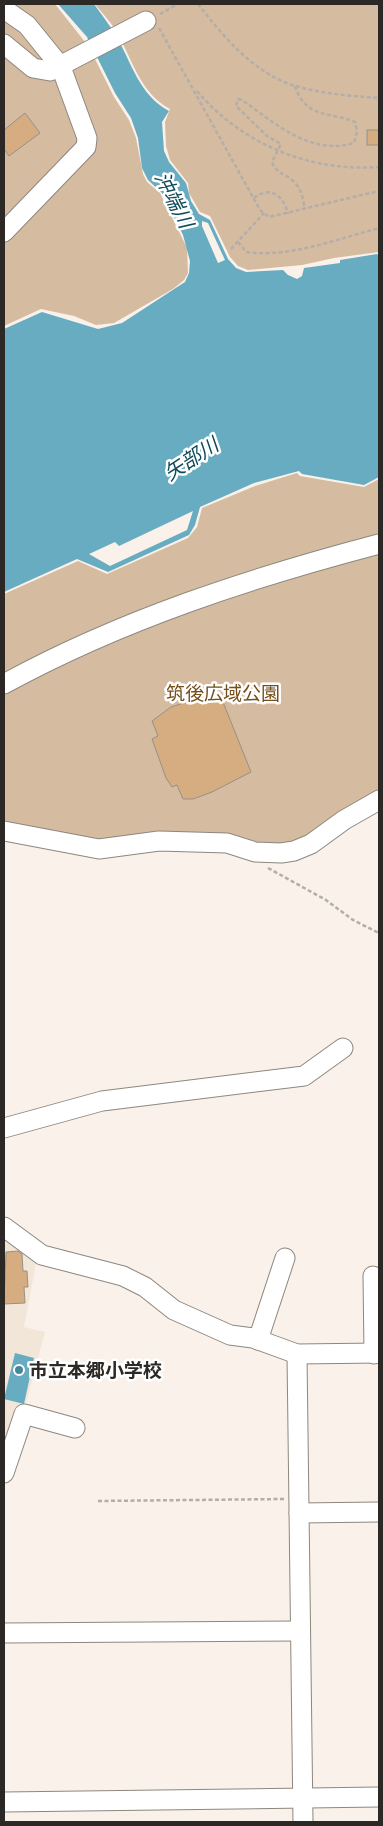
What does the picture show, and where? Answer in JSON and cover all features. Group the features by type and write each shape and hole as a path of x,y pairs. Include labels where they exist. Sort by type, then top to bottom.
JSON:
{"street":[{"path":"4,9 27,24 66,64 87,138 86,147 4,232 4,238"},
{"path":"4,44 33,68 50,71 152,21"},
{"path":"4,684 72,650 208,596 293,567 379,544"},
{"path":"4,831 99,849 169,842 227,842 255,852 294,852 311,844 344,820 379,800"},
{"path":"4,1128 102,1101 304,1076 343,1048"},
{"path":"4,1227 42,1255 123,1276 145,1287 174,1310 230,1335 258,1340 297,1354 377,1354 373,1276"},
{"path":"258,1340 286,1258"},
{"path":"297,1354 302,1822"},
{"path":"4,1473 24,1414 75,1428"},
{"path":"299,1506 379,1512"},
{"path":"4,1633 300,1631"},
{"path":"4,1802 379,1797"}],"path":[{"path":"178,4 152,21 193,86 260,210 268,217 288,214 379,191"},
{"path":"198,4 221,34 252,62 295,86 352,96 379,98"},
{"path":"193,86 238,130 278,151 330,167 379,167"},
{"path":"295,86 305,106 319,112 356,122 357,132 354,143 346,146 321,146 301,140 238,99 236,103 238,109 268,136 281,144 272,162 276,171 296,183 302,194 305,209"},
{"path":"254,198 260,193 276,194 283,199 288,214"},
{"path":"231,249 264,213"},
{"path":"238,242 246,252 262,254 290,251 379,228"},
{"path":"255,852 268,868 326,900 353,920 379,933"},
{"path":"98,1501 299,1506"}],"shaded area":[{"name":"市立本郷小学校","path":"4,1236 37,1258 24,1327 45,1332 24,1410 4,1461"}],"green space":[{"path":"4,4 55,4 89,47 114,97 129,120 136,138 143,174 147,182 160,193 187,248 188,273 184,280 173,289 114,323 96,325 74,316 41,309 4,326"},
{"path":"95,4 379,4 379,252 334,258 302,265 248,270 238,266 230,257 210,216 200,212 189,193 188,183 170,160 166,146 165,122 170,109 151,94 138,74 116,31"},
{"name":"筑後広域公園","path":"297,473 300,476 364,487 379,479 379,798 289,850 4,834 4,594 78,561 107,574 188,538 197,527 202,508 255,486"}],"water":[{"path":"58,4 94,4 116,36 143,87 150,96 169,111 162,122 164,151 169,162 186,183 191,201 199,214 210,220 228,259 236,268 246,272 283,270 288,275 297,279 302,276 304,268 340,263 340,260 377,254 379,256 379,477 364,485 302,474 299,471 254,483 200,507 195,525 189,535 108,572 77,559 4,592 4,329 42,312 98,329 122,323 185,282 189,273 190,261 183,235 162,193 148,180 142,168 138,138 131,118 115,93 87,37","holes":["202,221 208,223 225,260 218,263 202,226","193,511 187,530 110,566 89,554 115,542 119,546"]},
{"path":"15,1353 34,1358 24,1404 4,1399"}],"building":[{"path":"25,113 40,133 9,156 4,149 4,130"},
{"path":"367,130 379,130 379,145 367,145"},
{"path":"219,692 251,772 212,792 193,799 183,799 177,785 172,787 166,778 152,739 158,736 152,721 171,707"},
{"path":"18,1251 22,1254 23,1271 27,1271 28,1287 24,1287 25,1303 4,1304 6,1252"}],"place":[{"name":"市立本郷小学校","path":"19,1370"}],"water label":[{"name":"沖端川","path":"174,200"},
{"name":"矢部川","path":"191,459"}]}
